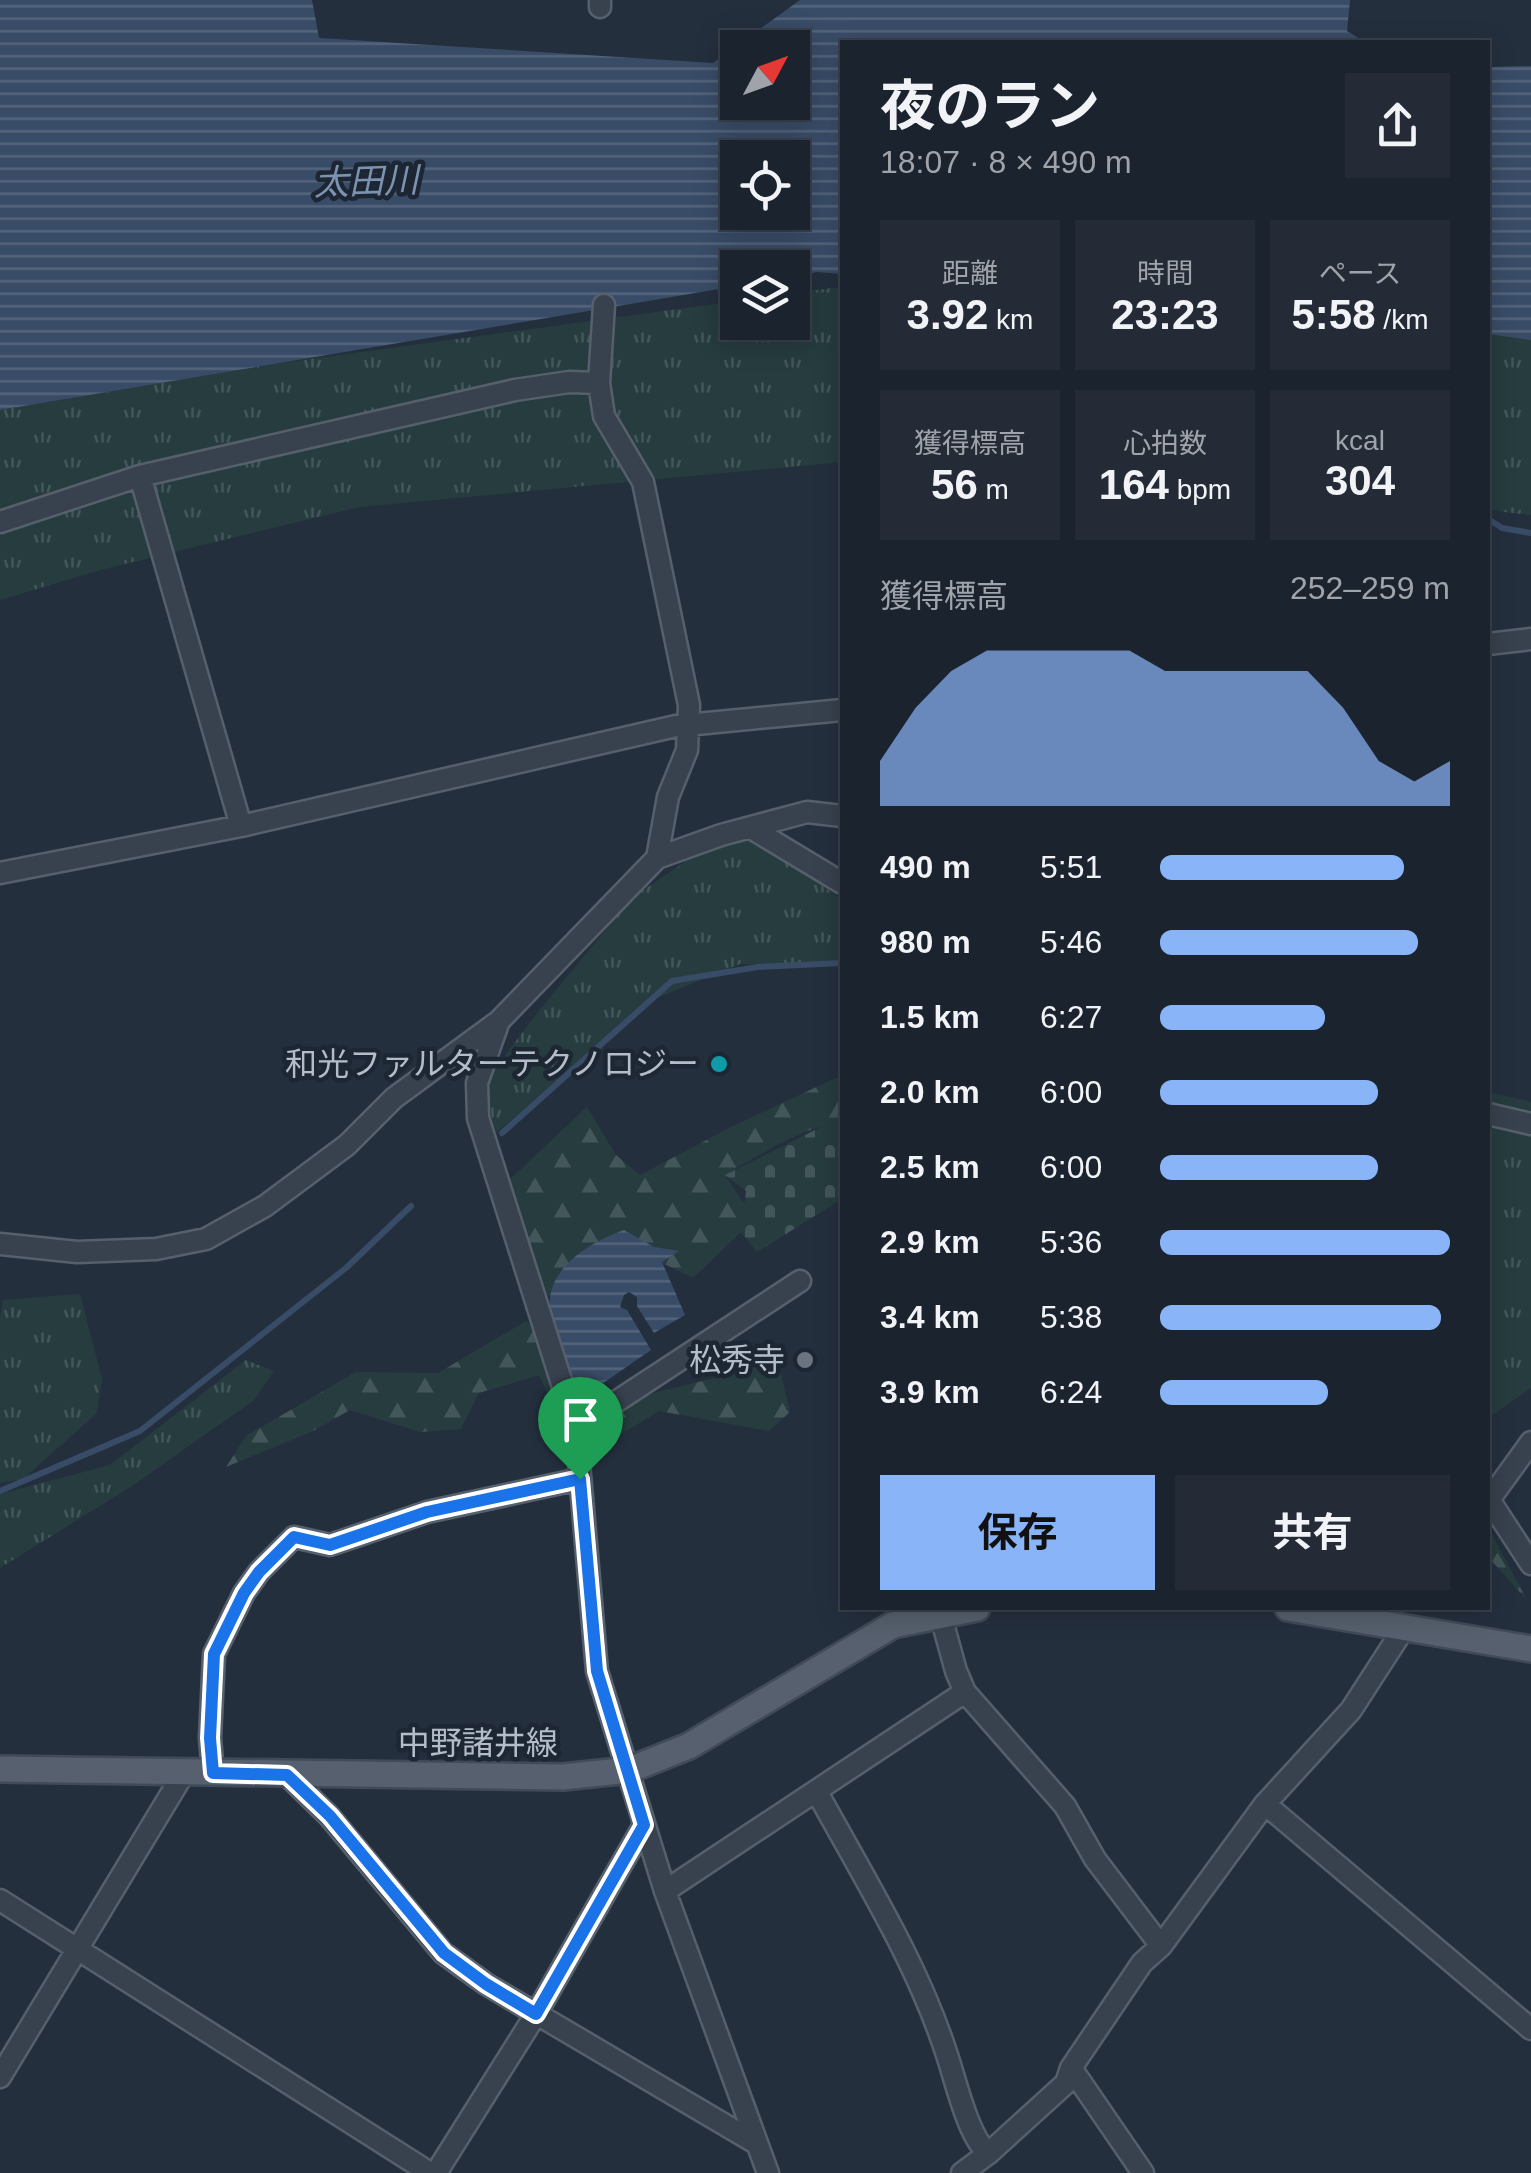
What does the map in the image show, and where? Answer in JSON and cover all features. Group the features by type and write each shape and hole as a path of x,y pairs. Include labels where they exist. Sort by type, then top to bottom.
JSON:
{"main road":[{"name":"中野諸井線","path":"0,1769 563,1776 629,1770 706,1736 893,1625 962,1610"},
{"path":"1300,1610 1531,1649"}],"street":[{"path":"604,305 599,383 604,416 643,482 682,659 690,724 687,750 668,796 656,858"},
{"path":"0,522 140,476 515,390 568,382 599,383"},
{"path":"140,476 241,826"},
{"path":"1490,644 1531,639"},
{"path":"0,873 241,826 690,724 840,710"},
{"path":"0,1244 76,1252 156,1249 206,1239 265,1206 306,1176 347,1145 394,1098 500,1021 656,858 806,812 840,816"},
{"path":"750,828 840,881"},
{"path":"500,1021 477,1083 478,1118 576,1428 597,1671 664,1892 768,2173"},
{"path":"1490,1114 1531,1124"},
{"path":"576,1428 800,1282"},
{"path":"1490,1496 1531,1442"},
{"path":"213,1773 210,1738 214,1654 244,1593 294,1537 330,1545 427,1512 580,1479"},
{"path":"1490,1502 1531,1564"},
{"path":"940,1613 966,1692 1065,1806 1095,1858 1161,1946"},
{"path":"962,2173 1066,2082 1071,2068 1142,1963 1161,1946 1266,1804 1351,1710 1404,1628"},
{"path":"664,1892 966,1692"},
{"path":"0,2077 186,1771"},
{"path":"287,1775 330,1816 444,1953 486,1984 754,2142"},
{"path":"818,1792 926,1994 964,2106 982,2149 989,2153"},
{"path":"1266,1804 1531,2029"},
{"path":"0,1900 76,1952 433,2173 536,2014 644,1825"},
{"path":"1071,2068 1143,2173"}],"green space":[{"path":"840,288 840,462 359,507 100,570 0,600 0,410 259,366 720,303 720,340 810,340 810,291"},
{"path":"1490,331 1531,336 1531,515 1490,510"},
{"path":"746,837 766,845 840,899 840,966 740,964 647,1002 492,1136 483,1085 632,898 686,861"},
{"path":"840,1076 840,1122 797,1136 725,1175 745,1205 741,1232 693,1278 630,1247 568,1278 549,1297 527,1266 505,1184 587,1107 616,1155 640,1175"},
{"path":"1490,1092 1531,1102 1531,1388 1490,1417"},
{"path":"840,1122 840,1200 757,1252 741,1232 746,1191 725,1175 829,1123"},
{"path":"80,1294 102,1379 97,1413 23,1479 0,1483 3,1300"},
{"path":"526,1321 542,1334 562,1429 566,1462 539,1434 559,1416 539,1375 479,1393 461,1429 420,1432 350,1410 313,1431 226,1467 246,1436 356,1372 438,1373"},
{"path":"750,1350 780,1370 790,1412 769,1431 659,1411 597,1449 596,1444 636,1397 719,1377"},
{"path":"246,1360 274,1371 254,1400 135,1484 0,1568 0,1494 110,1465"},
{"path":"1490,1531 1527,1600 1490,1559"}],"water":[{"name":"太田川","path":"0,0 312,0 319,38 713,63 720,58 720,120 810,120 810,30 759,30 800,0 1350,0 1347,31 1362,40 840,40 840,274 810,273 810,250 720,250 720,289 0,410"},
{"path":"1531,66 1531,340 1490,334 1490,67"},
{"path":"624,1230 654,1247 679,1251 662,1262 685,1315 654,1333 637,1306 637,1297 629,1292 624,1295 620,1307 627,1310 651,1350 580,1399 555,1331 550,1295 555,1281 573,1259"}],"waterway":[{"path":"1490,520 1502,528 1531,533"},
{"path":"502,1133 672,981 758,967 840,963"},
{"path":"0,1491 140,1431 346,1268 411,1206"}],"place":[{"name":"和光ファルターテクノロジー","path":"719,1064"},
{"name":"松秀寺","path":"805,1360"}],"route":[{"path":"580,1479 597,1671 644,1825 536,2014 444,1953 330,1816 287,1775 213,1773 210,1738 214,1654 244,1593 294,1537 330,1545 427,1512 580,1479"}]}
